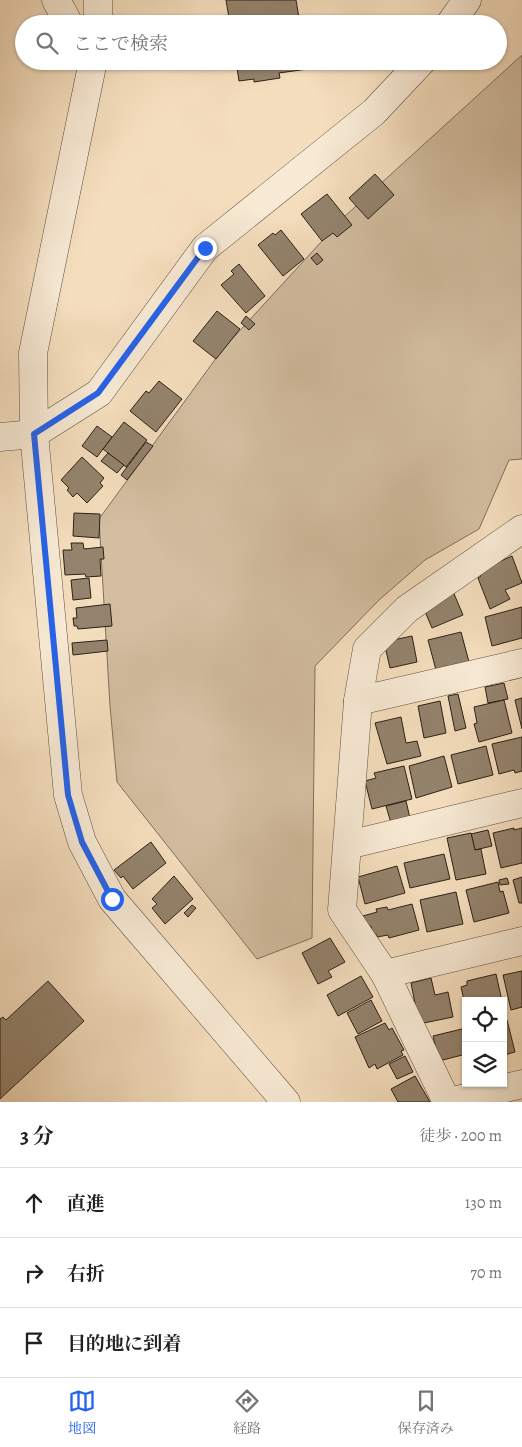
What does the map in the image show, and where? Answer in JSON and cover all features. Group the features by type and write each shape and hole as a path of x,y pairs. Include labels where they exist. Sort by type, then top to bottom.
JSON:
{"street":[{"path":"56,0 64,15"},
{"path":"98,0 98,15"},
{"path":"456,15 467,0"},
{"path":"90,70 33,353 34,434 68,795 82,842 112,899 286,1102"},
{"path":"0,437 34,434 98,393 205,248 374,112 414,70"},
{"path":"522,529 407,609 367,648 358,701 342,910 385,974 448,1102 522,1084"},
{"path":"358,701 522,663"},
{"path":"348,845 522,803"},
{"path":"385,974 522,941"}],"shaded area":[{"path":"522,55 522,459 509,460 479,529 425,560 379,600 315,666 312,938 257,959 117,782 110,706 99,519 222,350 344,217"}],"building":[{"path":"226,0 296,0 298,15 228,15"},
{"path":"237,70 301,70 279,73 280,78 254,82 254,79 239,81"},
{"path":"375,174 394,195 368,219 349,198"},
{"path":"327,194 352,225 337,237 333,233 322,241 301,214"},
{"path":"281,230 304,259 283,276 258,245 273,233 275,235"},
{"path":"317,253 323,260 317,265 311,258"},
{"path":"239,264 265,296 246,313 221,285 234,274 231,271"},
{"path":"217,311 240,329 216,359 193,341"},
{"path":"246,316 255,324 249,330 241,323"},
{"path":"159,381 182,399 156,432 130,411 146,391 149,393"},
{"path":"124,422 147,440 126,467 103,449"},
{"path":"97,426 112,437 97,457 82,446"},
{"path":"146,442 153,446 127,480 121,475"},
{"path":"108,453 124,465 117,473 101,461"},
{"path":"82,457 104,478 100,483 103,486 87,503 77,493 73,497 67,490 69,488 61,480"},
{"path":"74,513 100,514 99,538 73,536"},
{"path":"71,543 83,543 84,549 103,547 104,559 100,559 101,576 86,577 85,574 65,575 63,550 72,550"},
{"path":"512,556 522,583 505,590 510,599 490,609 478,578 481,576 478,571"},
{"path":"89,578 91,598 73,600 71,580"},
{"path":"452,589 463,615 432,628 421,602"},
{"path":"110,604 112,626 78,629 77,626 74,626 73,618 77,618 76,608"},
{"path":"522,607 522,638 492,646 485,617"},
{"path":"461,632 469,662 436,670 428,640"},
{"path":"412,636 417,662 390,668 384,642"},
{"path":"107,640 108,651 73,655 72,643"},
{"path":"504,683 508,699 488,703 485,687"},
{"path":"458,694 466,728 455,731 448,696"},
{"path":"522,698 522,729 515,700"},
{"path":"504,700 512,733 479,742 474,724 477,723 474,707"},
{"path":"440,701 446,733 424,738 418,706"},
{"path":"401,717 406,743 417,741 421,756 387,764 375,723"},
{"path":"522,737 522,771 515,773 514,770 499,774 492,744"},
{"path":"486,746 493,775 458,784 451,755"},
{"path":"444,756 452,787 416,798 409,766"},
{"path":"404,766 412,799 372,809 365,781 376,778 374,773"},
{"path":"406,801 410,818 391,823 386,806"},
{"path":"514,828 514,830 522,828 522,863 501,868 493,833"},
{"path":"488,830 492,846 475,850 471,834"},
{"path":"471,833 475,850 481,849 486,874 456,880 447,838"},
{"path":"151,842 166,863 133,889 123,876 121,878 114,870"},
{"path":"444,854 450,879 410,888 404,863"},
{"path":"397,866 405,893 365,904 358,877"},
{"path":"174,876 193,899 165,924 152,908 157,904 152,899"},
{"path":"522,877 522,903 519,903 513,880"},
{"path":"507,878 509,884 500,885 499,880"},
{"path":"498,882 500,892 503,891 509,913 474,922 466,890"},
{"path":"456,892 463,924 427,932 420,900"},
{"path":"412,904 419,930 389,938 388,935 377,937 376,934 373,935 371,926 366,927 363,916 377,912 376,909 387,907 388,910"},
{"path":"192,905 196,908 188,917 184,913"},
{"path":"330,938 345,962 328,971 332,977 318,984 302,953"},
{"path":"522,971 522,1007 511,1010 503,975"},
{"path":"496,974 501,997 463,997 461,987 467,985 467,981"},
{"path":"361,976 373,997 338,1016 327,995"},
{"path":"431,978 435,995 448,992 453,1017 419,1024 411,983"},
{"path":"48,981 84,1021 0,1099 0,1019 3,1017 6,1020"},
{"path":"371,1000 382,1021 358,1034 347,1013"},
{"path":"507,1020 515,1052 507,1054"},
{"path":"385,1023 389,1030 392,1028 404,1050 401,1051 403,1055 377,1069 375,1064 369,1068 355,1037"},
{"path":"462,1029 462,1055 439,1061 433,1036"},
{"path":"405,1056 413,1072 397,1079 389,1064"},
{"path":"415,1076 430,1102 398,1102 391,1089"}],"route":[{"path":"112,899 82,842 68,795 34,434 98,393 143,335 205,248"}]}
